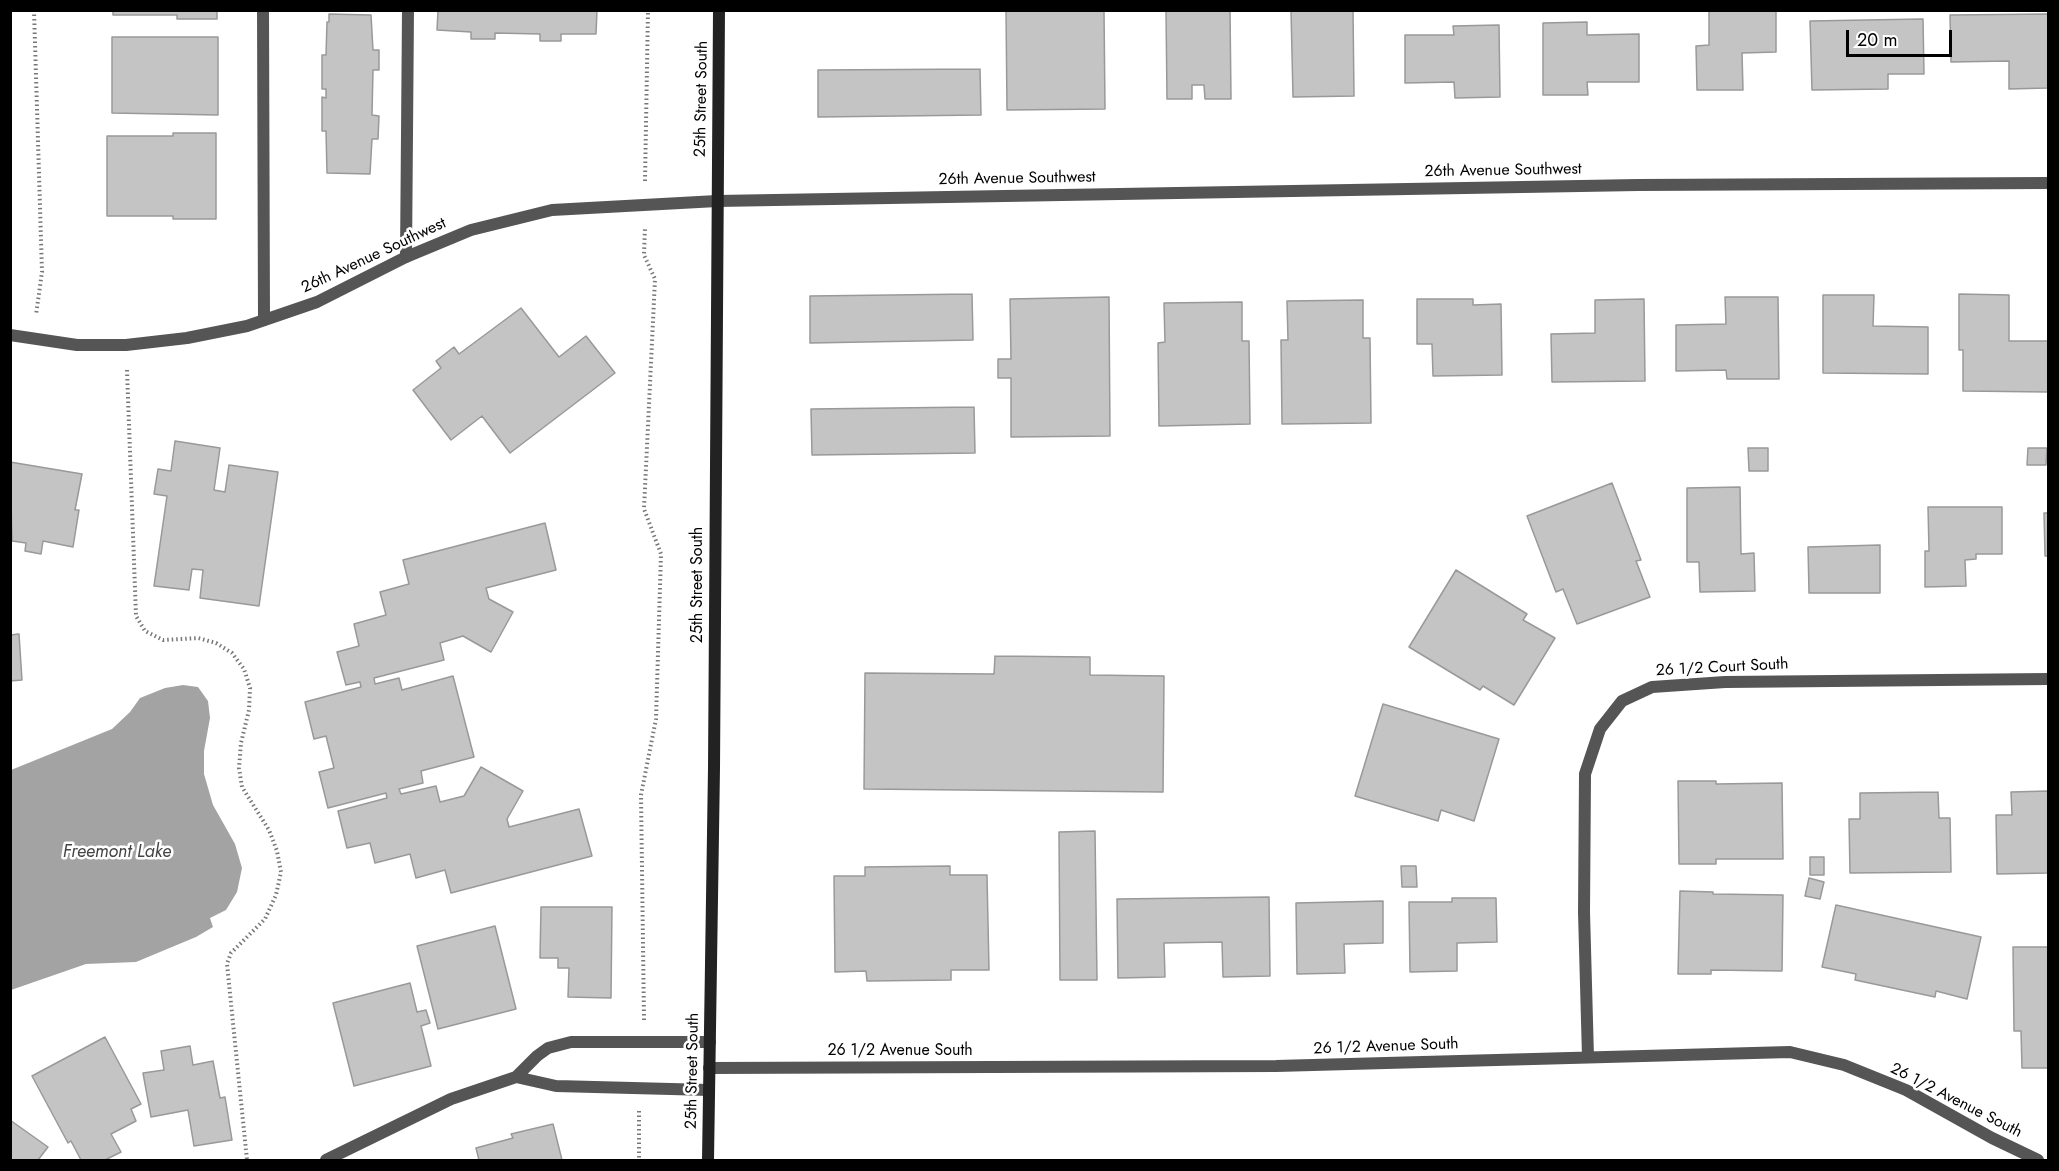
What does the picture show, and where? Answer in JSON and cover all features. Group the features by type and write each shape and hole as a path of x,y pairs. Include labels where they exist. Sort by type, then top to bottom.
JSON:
{"main road":[{"name":"25th Street South","path":"708,1161 714,768 719,10"}],"street":[{"path":"263,10 264,320"},
{"path":"406,256 408,10"},
{"name":"26th Avenue Southwest","path":"10,335 77,345 126,345 187,338 247,326 317,302 406,256 471,230 552,210 717,201 1626,185 2049,183"},
{"name":"26 1/2 Court South","path":"1588,1057 1584,912 1585,774 1600,729 1622,701 1652,687 1725,682 2049,679"},
{"path":"326,1161 451,1099 516,1077 548,1048 571,1042 710,1042"},
{"name":"26 1/2 Avenue South","path":"710,1068 1264,1066 1790,1052 1844,1065 1906,1090 2038,1161"},
{"path":"516,1077 556,1086 709,1090"}],"path":[{"path":"32,339 42,281 34,10"},
{"path":"642,1041 641,795 656,718 661,554 644,509 655,279 644,255 648,10"},
{"path":"126,345 136,616 145,631 163,640 198,639 216,643 232,653 244,669 250,688 249,710 241,744 239,768 242,787 269,830 277,851 281,872 276,895 265,919 231,953 227,963 246,1161"},
{"path":"639,1088 639,1161"}],"water":[{"name":"Freemont Lake","path":"183,685 198,687 208,701 210,718 204,751 204,774 213,805 235,844 242,868 237,892 226,910 210,918 213,927 196,937 136,962 86,964 11,990 11,770 112,729 130,712 140,698 165,688"}],"building":[{"path":"113,10 217,10 217,19 177,19 177,15 113,15"},
{"path":"438,10 597,10 596,34 561,34 561,41 540,41 540,34 495,33 495,39 471,39 471,32 437,30"},
{"path":"1006,10 1104,10 1105,109 1007,110"},
{"path":"1230,10 1231,99 1205,99 1204,85 1192,85 1192,99 1167,99 1166,11"},
{"path":"1291,10 1353,10 1354,96 1293,97"},
{"path":"1709,10 1776,10 1776,52 1742,53 1743,90 1697,90 1696,46 1709,45"},
{"path":"329,14 371,15 373,50 379,50 379,70 373,70 372,115 379,116 378,139 372,139 370,174 327,173 326,131 322,131 322,97 326,98 326,89 322,89 322,55 326,55"},
{"path":"2048,14 2048,88 2009,89 2009,61 1951,62 1950,15"},
{"path":"1923,19 1924,74 1888,74 1888,89 1812,90 1810,21"},
{"path":"1587,22 1587,35 1639,34 1639,82 1587,82 1588,95 1543,95 1543,23"},
{"path":"1499,25 1500,97 1455,98 1454,82 1405,83 1405,35 1454,35 1453,26"},
{"path":"112,37 218,37 218,115 112,113"},
{"path":"980,69 981,115 818,117 818,70"},
{"path":"173,133 216,133 216,219 173,219 173,216 107,216 107,136 173,136"},
{"path":"972,294 973,340 810,343 810,296"},
{"path":"1959,294 2009,295 2009,341 2048,341 2048,392 1963,391 1963,350 1959,350"},
{"path":"1823,295 1874,295 1873,326 1928,327 1928,374 1823,373"},
{"path":"1109,297 1110,436 1011,437 1011,378 998,378 998,359 1011,359 1010,299"},
{"path":"1725,297 1778,297 1779,379 1727,379 1726,370 1676,371 1676,325 1726,324"},
{"path":"1417,299 1473,299 1473,305 1501,304 1502,375 1433,376 1432,344 1417,344"},
{"path":"1644,299 1645,381 1552,382 1551,334 1595,333 1595,300"},
{"path":"1363,300 1363,338 1370,338 1371,423 1282,424 1281,340 1288,340 1287,301"},
{"path":"1242,302 1242,341 1249,341 1250,424 1159,426 1158,343 1165,342 1164,303"},
{"path":"521,308 559,357 586,336 615,373 510,453 482,416 451,440 413,390 441,368 436,361 454,347 459,354"},
{"path":"974,407 975,453 812,455 811,409"},
{"path":"175,441 220,448 214,490 225,492 229,465 278,472 259,606 200,598 203,570 192,569 189,590 154,586 167,496 154,494 158,469 171,471"},
{"path":"1748,448 1768,448 1768,471 1749,471"},
{"path":"2028,448 2047,448 2046,465 2027,465"},
{"path":"10,462 82,474 75,510 79,510 73,547 43,541 41,554 25,551 26,543 12,541"},
{"path":"1612,483 1641,560 1636,561 1650,597 1577,624 1563,589 1556,592 1527,516"},
{"path":"1740,487 1741,554 1754,553 1755,591 1700,592 1699,562 1687,562 1687,488"},
{"path":"1928,507 2002,507 2002,554 1976,554 1976,559 1965,560 1966,586 1925,587 1925,551 1929,551"},
{"path":"2044,513 2048,513 2048,556 2045,556"},
{"path":"545,523 556,570 486,588 489,599 513,612 491,652 463,636 440,643 444,660 374,678 375,684 399,678 402,690 453,676 474,757 421,771 423,783 399,789 401,794 436,786 440,802 464,796 481,767 523,791 507,819 509,827 579,809 592,856 451,893 445,870 416,878 410,854 375,863 370,843 347,848 338,811 387,798 386,793 328,808 319,772 334,768 326,736 314,739 305,702 361,687 360,682 346,685 337,652 359,646 354,624 386,615 380,592 409,584 403,560"},
{"path":"1880,545 1880,593 1809,593 1808,547"},
{"path":"1456,570 1527,614 1523,620 1555,638 1514,705 1483,686 1480,690 1409,647"},
{"path":"19,634 22,680 10,681 10,635"},
{"path":"995,656 1090,657 1090,675 1164,676 1163,792 864,789 865,673 994,674"},
{"path":"1383,704 1499,739 1474,821 1441,810 1438,821 1355,796"},
{"path":"1678,781 1716,781 1716,784 1782,783 1783,859 1716,859 1716,864 1679,864"},
{"path":"2048,791 2048,873 1997,874 1996,815 2012,815 2011,792"},
{"path":"1938,792 1939,818 1950,818 1951,872 1850,873 1849,819 1860,819 1860,793"},
{"path":"1095,831 1097,980 1060,980 1059,832"},
{"path":"1810,857 1824,857 1824,875 1810,875"},
{"path":"950,866 950,875 987,875 989,970 951,970 951,980 867,981 866,971 835,972 834,876 865,876 865,867"},
{"path":"1401,866 1416,866 1417,887 1402,887"},
{"path":"1809,878 1824,882 1820,899 1805,896"},
{"path":"1680,891 1783,895 1782,971 1711,970 1711,974 1678,974"},
{"path":"1269,897 1270,976 1223,977 1222,942 1164,943 1165,977 1118,978 1117,899"},
{"path":"1452,898 1496,898 1497,942 1457,943 1457,971 1410,972 1409,902 1452,902"},
{"path":"1383,901 1383,943 1344,944 1345,973 1297,974 1296,903"},
{"path":"1836,905 1981,937 1967,999 1936,991 1935,997 1855,980 1856,974 1822,967"},
{"path":"541,907 612,907 611,998 568,997 569,968 558,968 558,958 540,958"},
{"path":"495,926 516,1009 438,1029 417,946"},
{"path":"2013,947 2048,947 2048,1068 2022,1068 2021,1031 2014,1031"},
{"path":"410,983 417,1012 426,1010 430,1023 421,1026 431,1066 354,1086 333,1003"},
{"path":"105,1037 141,1104 131,1109 136,1121 111,1134 121,1152 105,1160 81,1160 71,1141 68,1143 32,1076"},
{"path":"190,1046 193,1065 213,1061 220,1098 225,1097 232,1140 194,1146 188,1110 151,1117 143,1073 164,1070 161,1051"},
{"path":"10,1120 48,1147 38,1160 10,1160"},
{"path":"553,1124 562,1160 479,1160 476,1148 513,1138 511,1134"}]}
